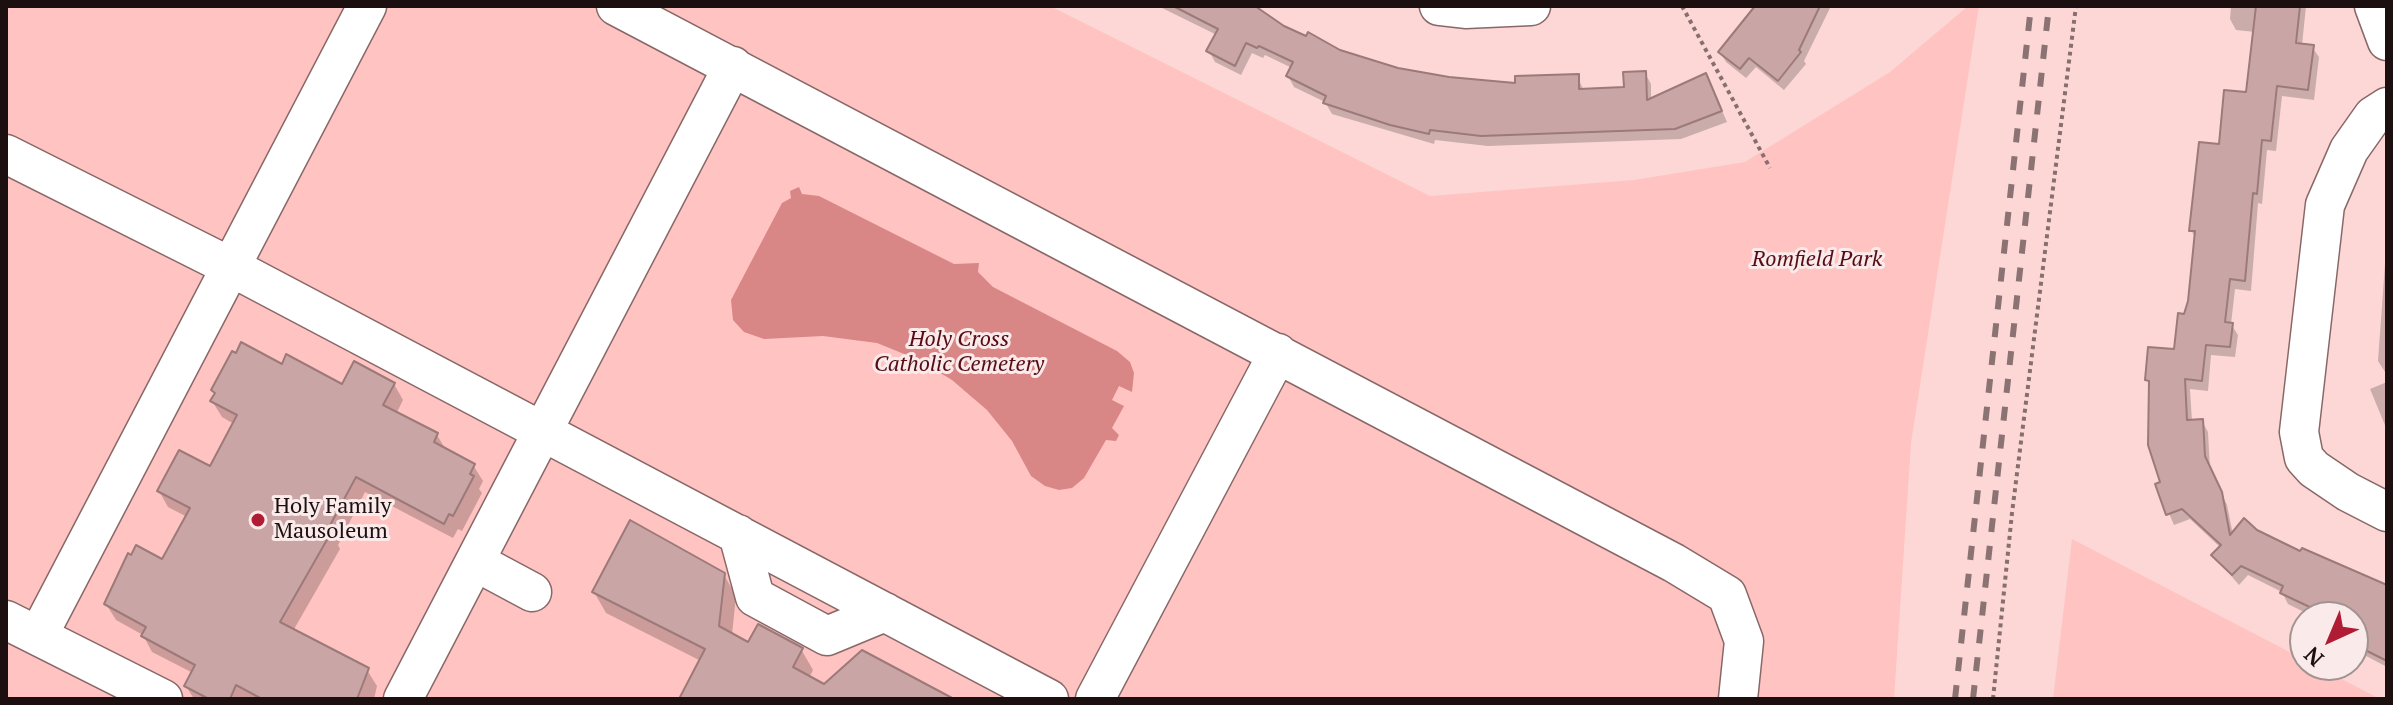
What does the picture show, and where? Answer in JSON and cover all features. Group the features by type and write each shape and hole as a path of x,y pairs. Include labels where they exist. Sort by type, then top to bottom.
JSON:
{"street":[{"path":"163,699 22,628 231,267 367,6"},
{"path":"616,6 1278,353 1674,563 1727,595 1744,641 1738,699"},
{"path":"1439,6 1465,9 1531,6"},
{"path":"2374,6 2387,41"},
{"path":"403,699 545,432 733,66"},
{"path":"2387,107 2373,116 2349,150 2325,205 2299,432 2304,458 2314,469 2348,492 2387,512"},
{"path":"6,154 231,267 1049,699"},
{"path":"1095,699 1278,353"},
{"path":"476,562 532,592"}],"path":[{"path":"1682,6 1770,168"},
{"path":"1993,699 2012,513 2076,6"}],"green space":[{"name":"Holy Cross Catholic Cemetery","path":"6,6 1050,6 1430,196 1634,180 1745,162 1890,72 1968,6 1979,6 1911,443 1894,699 6,699"},
{"path":"2072,539 2289,652 2289,681 2346,681 2380,699 2053,699"}],"shaded area":[{"path":"799,187 802,194 819,196 954,264 979,263 978,272 993,287 1117,351 1130,362 1134,373 1132,392 1119,386 1112,400 1124,406 1112,428 1119,435 1116,441 1106,440 1084,478 1072,488 1059,490 1045,486 1031,476 1012,441 987,410 952,380 919,360 877,343 823,336 764,339 744,332 733,320 731,300 782,203 791,198 790,191"}],"building":[{"path":"1173,6 1255,6 1284,26 1306,36 1308,32 1340,50 1398,68 1449,77 1515,83 1515,76 1579,74 1579,89 1624,87 1623,72 1646,71 1647,100 1706,73 1722,111 1675,129 1481,136 1430,130 1429,134 1323,103 1326,96 1286,76 1293,62 1259,46 1246,43 1235,66 1206,51 1218,29"},
{"path":"1755,6 1820,6 1799,50 1801,52 1778,81 1749,58 1740,69 1718,52"},
{"path":"2256,6 2300,6 2296,43 2314,45 2308,90 2277,86 2271,141 2262,140 2257,194 2253,193 2245,281 2230,279 2225,322 2233,323 2230,347 2206,345 2202,381 2185,379 2187,420 2203,419 2205,456 2222,492 2230,535 2244,518 2257,530 2300,551 2302,548 2387,585 2387,661 2369,652 2369,601 2297,601 2280,593 2283,586 2241,566 2232,575 2211,555 2221,545 2182,509 2166,515 2155,484 2160,482 2148,445 2149,381 2145,380 2148,347 2174,349 2178,313 2184,314 2188,301 2195,231 2189,231 2199,142 2219,144 2224,90 2246,92"},
{"name":"Holy Family Mausoleum","path":"241,342 282,364 286,354 342,384 354,361 395,383 383,405 438,433 434,442 475,464 470,474 474,476 453,516 449,514 444,524 356,477 328,529 332,531 280,622 369,668 357,699 262,699 236,685 230,699 209,699 184,686 195,665 141,636 146,627 104,604 128,553 131,555 136,545 162,559 190,508 157,491 179,450 210,466 237,415 210,401 215,393 211,390 232,351 236,353"},
{"path":"630,520 725,573 719,626 748,642 758,624 803,648 793,667 824,684 862,650 954,699 679,699 705,649 592,592"}],"railway":[{"path":"1955,699 2031,6"},
{"path":"1973,699 2049,6"}],"place":[{"name":"Holy Family Mausoleum","path":"258,520"}],"park label":[{"name":"Romfield Park","path":"1817,260"}]}
